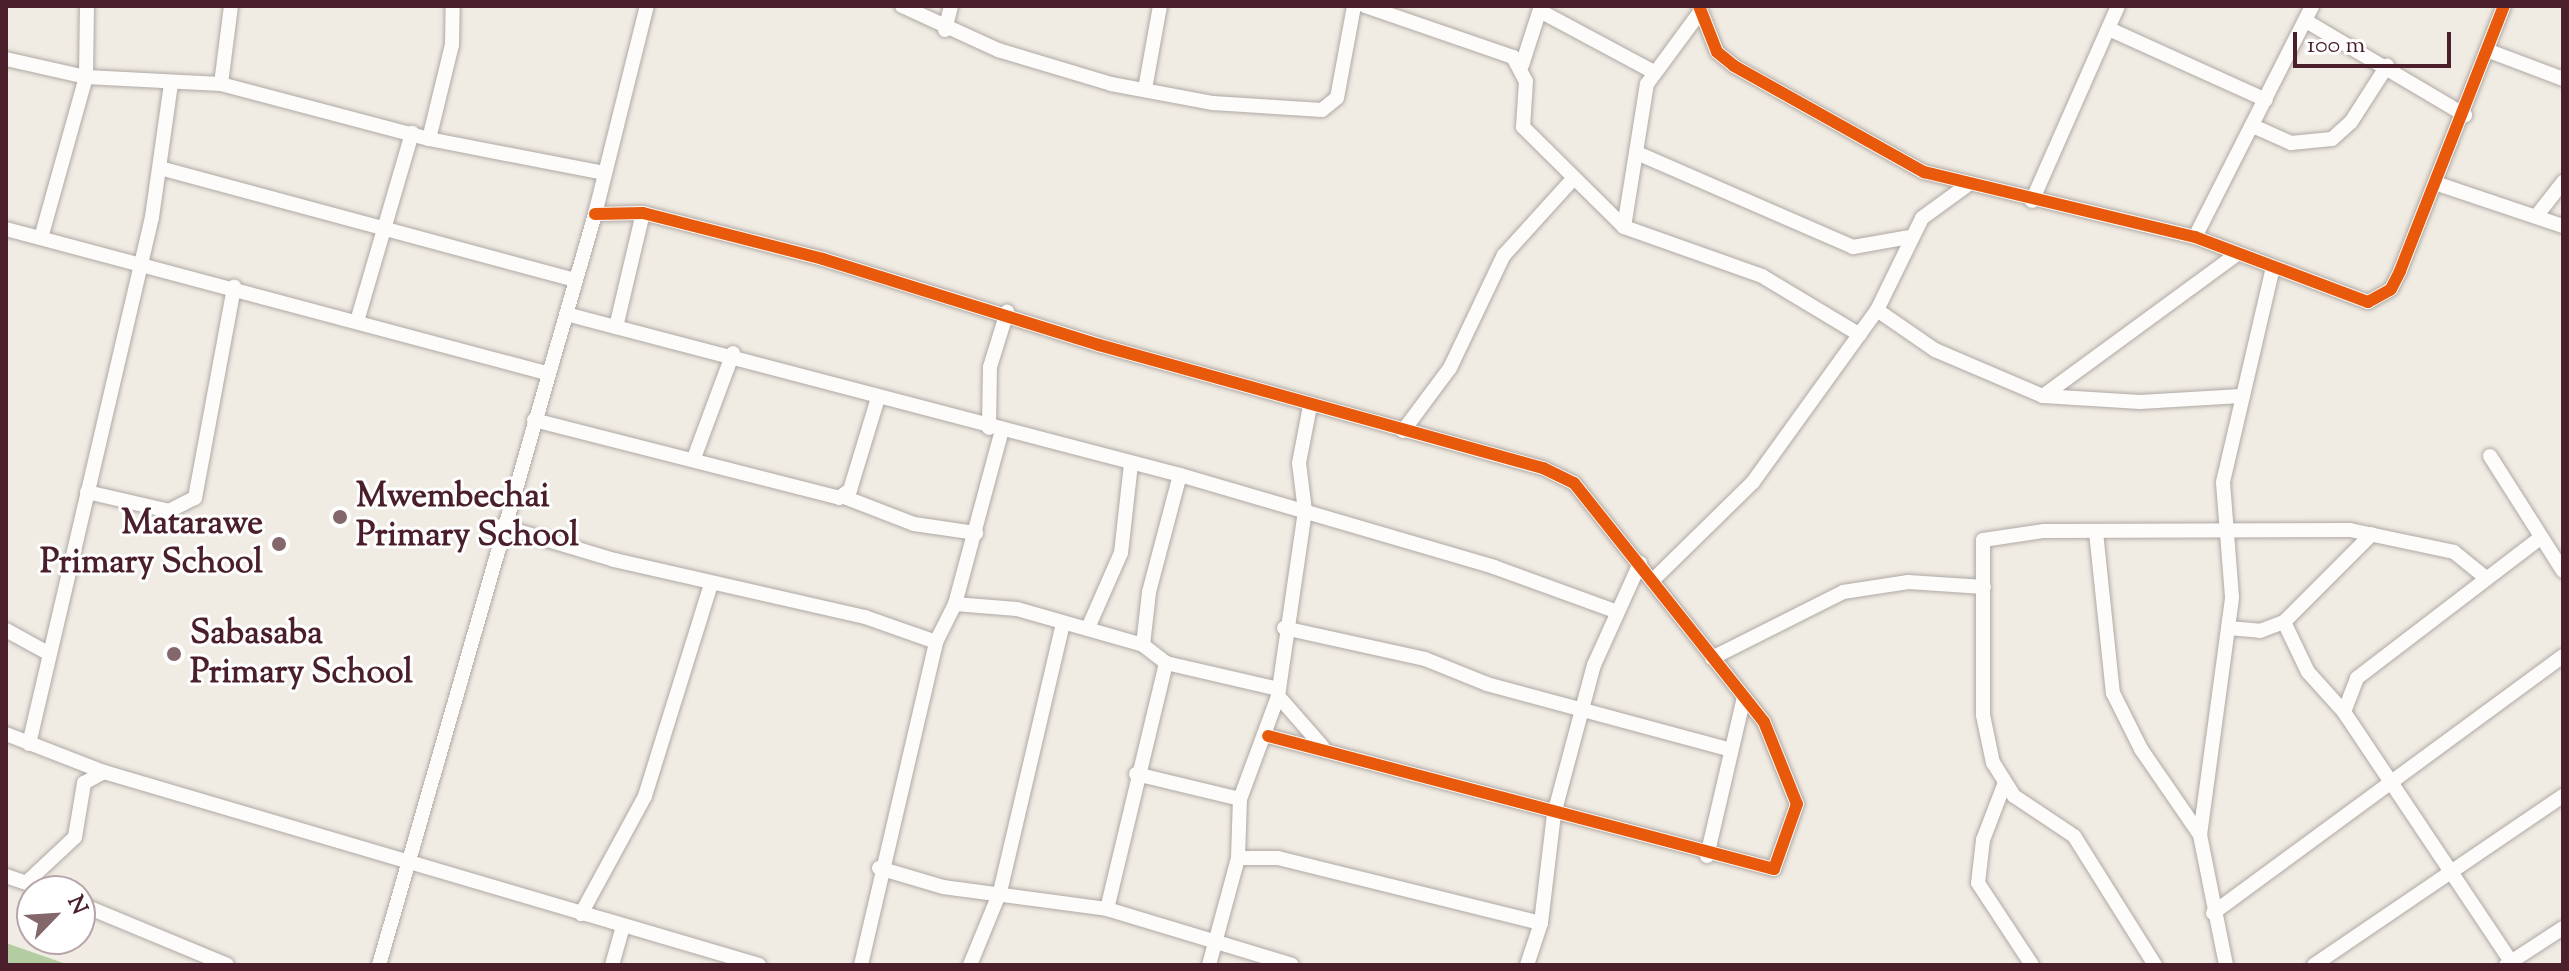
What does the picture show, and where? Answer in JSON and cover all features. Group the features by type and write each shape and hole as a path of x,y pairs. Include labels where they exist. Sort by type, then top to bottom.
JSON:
{"street":[{"path":"41,238 86,77 87,6"},
{"path":"221,84 231,6"},
{"path":"429,139 452,45 453,6"},
{"path":"379,965 501,526 595,214 647,6"},
{"path":"902,6 945,30 1145,89 1213,103 1327,110 1337,98 1354,6"},
{"path":"945,30 951,6"},
{"path":"1145,89 1160,6"},
{"path":"1365,6 1457,33 1522,65"},
{"path":"2032,201 2118,6"},
{"path":"2195,237 2312,6"},
{"path":"1700,9 1717,52 1734,66 1879,151 1966,186 2195,237 2272,271 2345,297 2382,297 2438,184 2504,6"},
{"path":"1652,71 1540,9 1522,65 1523,127 1571,181 1624,227 1762,276 1860,335"},
{"path":"1624,227 1652,71 1700,9"},
{"path":"2306,21 2387,66 2465,115"},
{"path":"2109,29 2266,100"},
{"path":"2489,51 2563,79"},
{"path":"6,59 86,77 171,84 221,84 429,139 604,173"},
{"path":"2253,126 2291,143 2332,139 2351,122 2387,66"},
{"path":"29,744 160,168 171,84"},
{"path":"358,318 412,133"},
{"path":"1637,153 1853,247 1910,237"},
{"path":"160,168 385,226 575,280"},
{"path":"1403,431 1450,368 1504,255 1571,181"},
{"path":"2538,214 2563,182"},
{"path":"2438,184 2538,214 2563,226"},
{"path":"1653,580 1753,482 1877,310 1910,237 1966,186"},
{"path":"595,214 643,213 1007,312 1310,406 1543,468 1574,483 1744,697 1779,749 1797,804 1774,869 1707,856 1554,814 1495,791 1268,736"},
{"path":"616,327 643,213"},
{"path":"6,230 358,318 546,373"},
{"path":"2043,396 2237,254"},
{"path":"2226,965 2213,913 2200,835 2228,628 2226,453 2272,271"},
{"path":"87,492 169,511 195,498 234,287"},
{"path":"1877,310 1935,350 2043,396 2140,402 2241,396"},
{"path":"861,965 879,868 936,642 955,604 976,533 995,429 990,367 1007,312"},
{"path":"566,314 733,353 878,398 1180,475 1305,511 1615,611"},
{"path":"694,458 733,353"},
{"path":"844,497 878,398"},
{"path":"1209,965 1238,858 1240,799 1268,736 1278,692 1284,628 1305,511 1299,463 1310,406"},
{"path":"534,420 844,497 914,524 976,533"},
{"path":"2490,456 2539,539 2563,571"},
{"path":"1088,628 1121,553 1131,464"},
{"path":"1143,645 1180,475"},
{"path":"501,526 711,584 865,617 936,642"},
{"path":"2096,532 2113,693 2141,749 2200,835"},
{"path":"2155,965 2074,836 2004,785 1983,715 1983,540 2096,532 2372,534 2468,557 2485,577"},
{"path":"2228,628 2260,631 2284,622 2372,534"},
{"path":"2344,712 2357,678 2485,577 2539,539"},
{"path":"1527,965 1541,923 1554,814 1615,611 1640,563"},
{"path":"1712,658 1843,592 1908,582 1984,587"},
{"path":"581,914 651,783 711,584"},
{"path":"955,604 1017,609 1062,627 1088,628 1143,645 1166,663 1278,692 1300,728 1337,752"},
{"path":"2284,622 2308,672 2344,712 2508,963 2563,928"},
{"path":"970,965 1000,892 1062,627"},
{"path":"1284,628 1338,636 1487,684 1586,706 1728,749"},
{"path":"6,630 48,653"},
{"path":"2213,913 2563,656"},
{"path":"1107,909 1136,774 1166,663"},
{"path":"1707,856 1728,749 1744,697"},
{"path":"6,734 104,772 405,864 743,963 759,965"},
{"path":"34,875 75,837 84,783 104,772"},
{"path":"1136,774 1240,799"},
{"path":"2004,785 1983,840 1978,883 2032,965"},
{"path":"2314,965 2563,796"},
{"path":"1238,858 1278,858 1541,923"},
{"path":"879,868 943,887 1000,892 1107,909 1214,944 1292,965"},
{"path":"96,911 227,965"},
{"path":"612,965 623,926"}],"green space":[{"path":"6,943 16,946 16,955 40,955 69,965 6,965"}],"cycle path":[{"path":"1699,6 1717,52 1734,66 1924,172 2195,237 2368,302 2391,289 2400,271 2504,6"},
{"path":"595,214 643,213 823,259 1099,345 1543,468 1574,483 1764,722 1797,804 1774,869 1268,736"}],"place":[{"name":"Mwembechai Primary School","path":"340,517"},
{"name":"Matarawe Primary School","path":"279,544"},
{"name":"Sabasaba Primary School","path":"174,654"}]}
